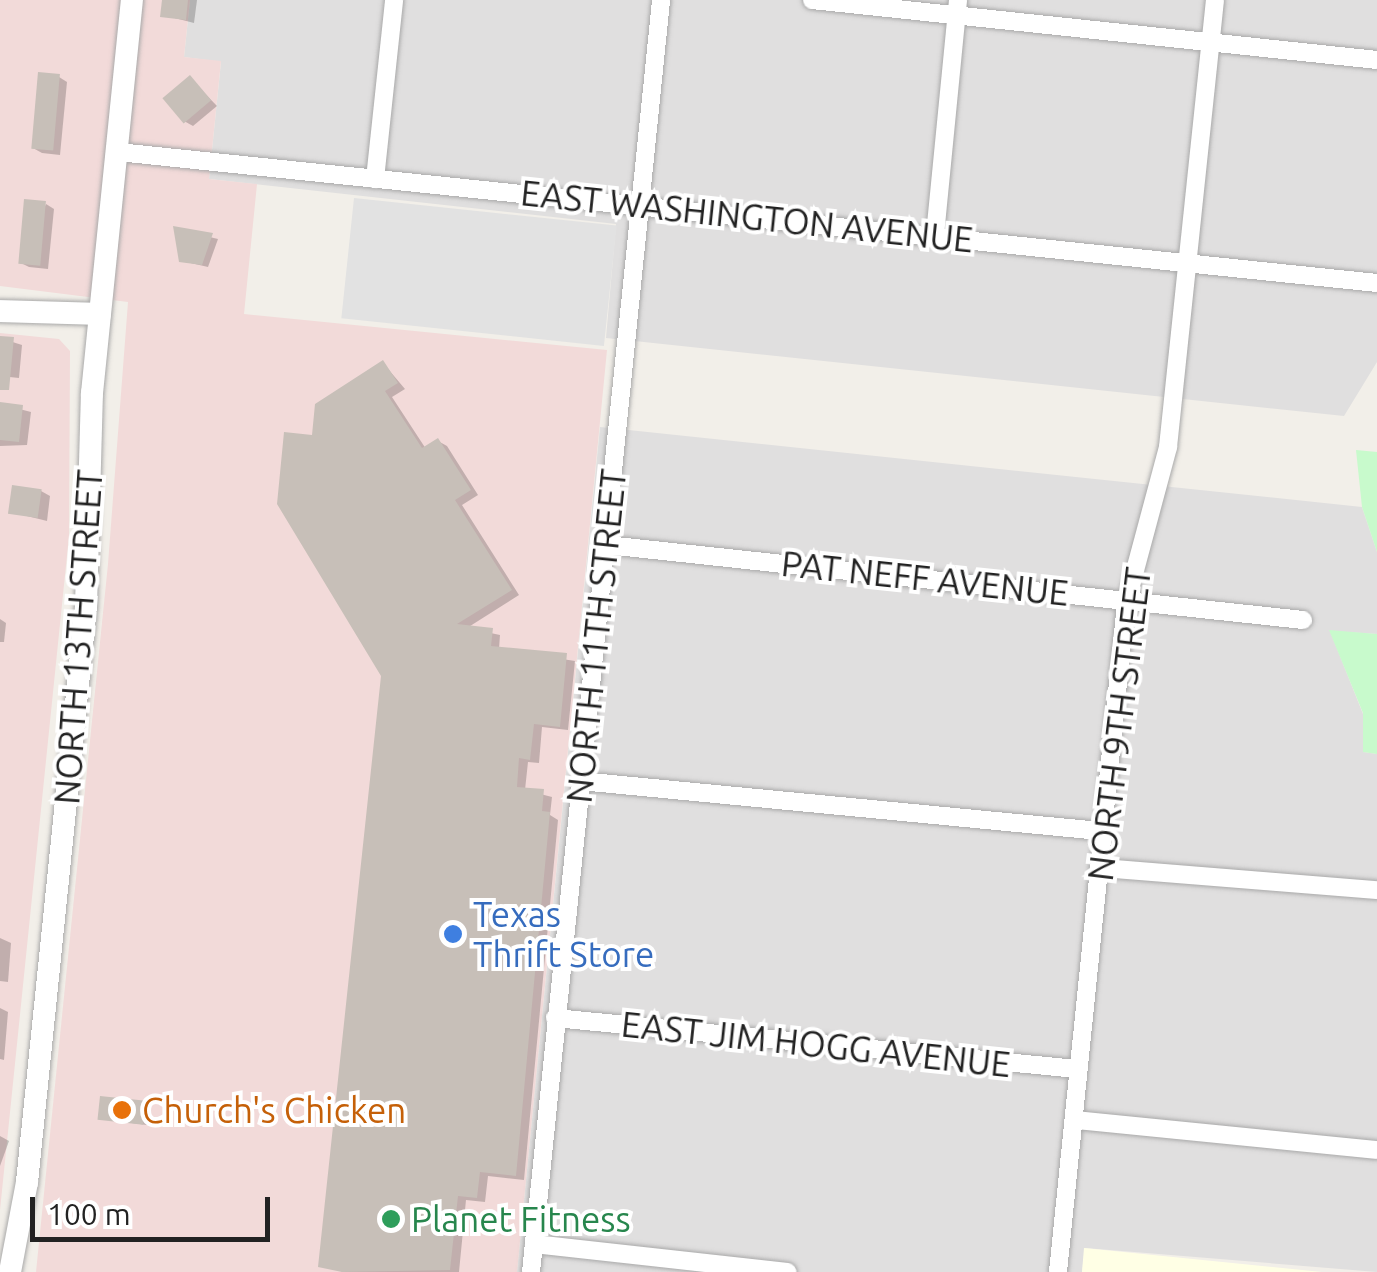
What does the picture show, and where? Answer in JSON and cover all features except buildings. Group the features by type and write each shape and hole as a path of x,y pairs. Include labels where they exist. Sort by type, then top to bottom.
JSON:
{"street":[{"name":"NORTH 13TH STREET","path":"10,1272 29,1162 86,606 100,314 132,0"},
{"path":"375,179 394,0"},
{"name":"NORTH 11TH STREET","path":"531,1272 661,0"},
{"path":"812,0 957,8 1377,60"},
{"name":"NORTH 9TH STREET","path":"1058,1272 1126,604 1162,484 1215,0"},
{"path":"936,234 957,8"},
{"name":"EAST WASHINGTON AVENUE","path":"118,152 1377,282"},
{"path":"0,311 100,314"},
{"name":"PAT NEFF AVENUE","path":"607,545 1081,594 1126,604 1303,620"},
{"path":"580,780 1100,831"},
{"path":"1102,868 1377,890"},
{"name":"EAST JIM HOGG AVENUE","path":"556,1018 1077,1069"},
{"path":"1076,1120 1377,1150"},
{"path":"534,1244 787,1272"}],"shaded area":[{"path":"0,0 190,0 184,57 221,61 209,179 257,184 244,314 607,350 517,1272 36,1272 108,564 128,302 0,286"},
{"path":"190,0 1377,0 1377,362 1344,416 606,338 616,224 209,179 221,62 184,57"},
{"path":"354,198 617,226 604,346 341,318"},
{"path":"0,333 59,339 70,351 69,536 0,1210"},
{"path":"600,427 1362,507 1377,552 1377,634 1330,631 1363,714 1363,752 1377,754 1377,1272 1085,1248 1082,1272 517,1272"},
{"path":"1084,1248 1322,1272 1082,1272"}],"green space":[{"path":"1356,450 1377,452 1377,552 1362,507"},
{"path":"1329,630 1377,634 1377,754 1363,752 1363,713"}],"place":[{"name":"Texas Thrift Store","path":"453,934"},
{"name":"Church's Chicken","path":"122,1110"},
{"name":"Planet Fitness","path":"391,1219"}]}
